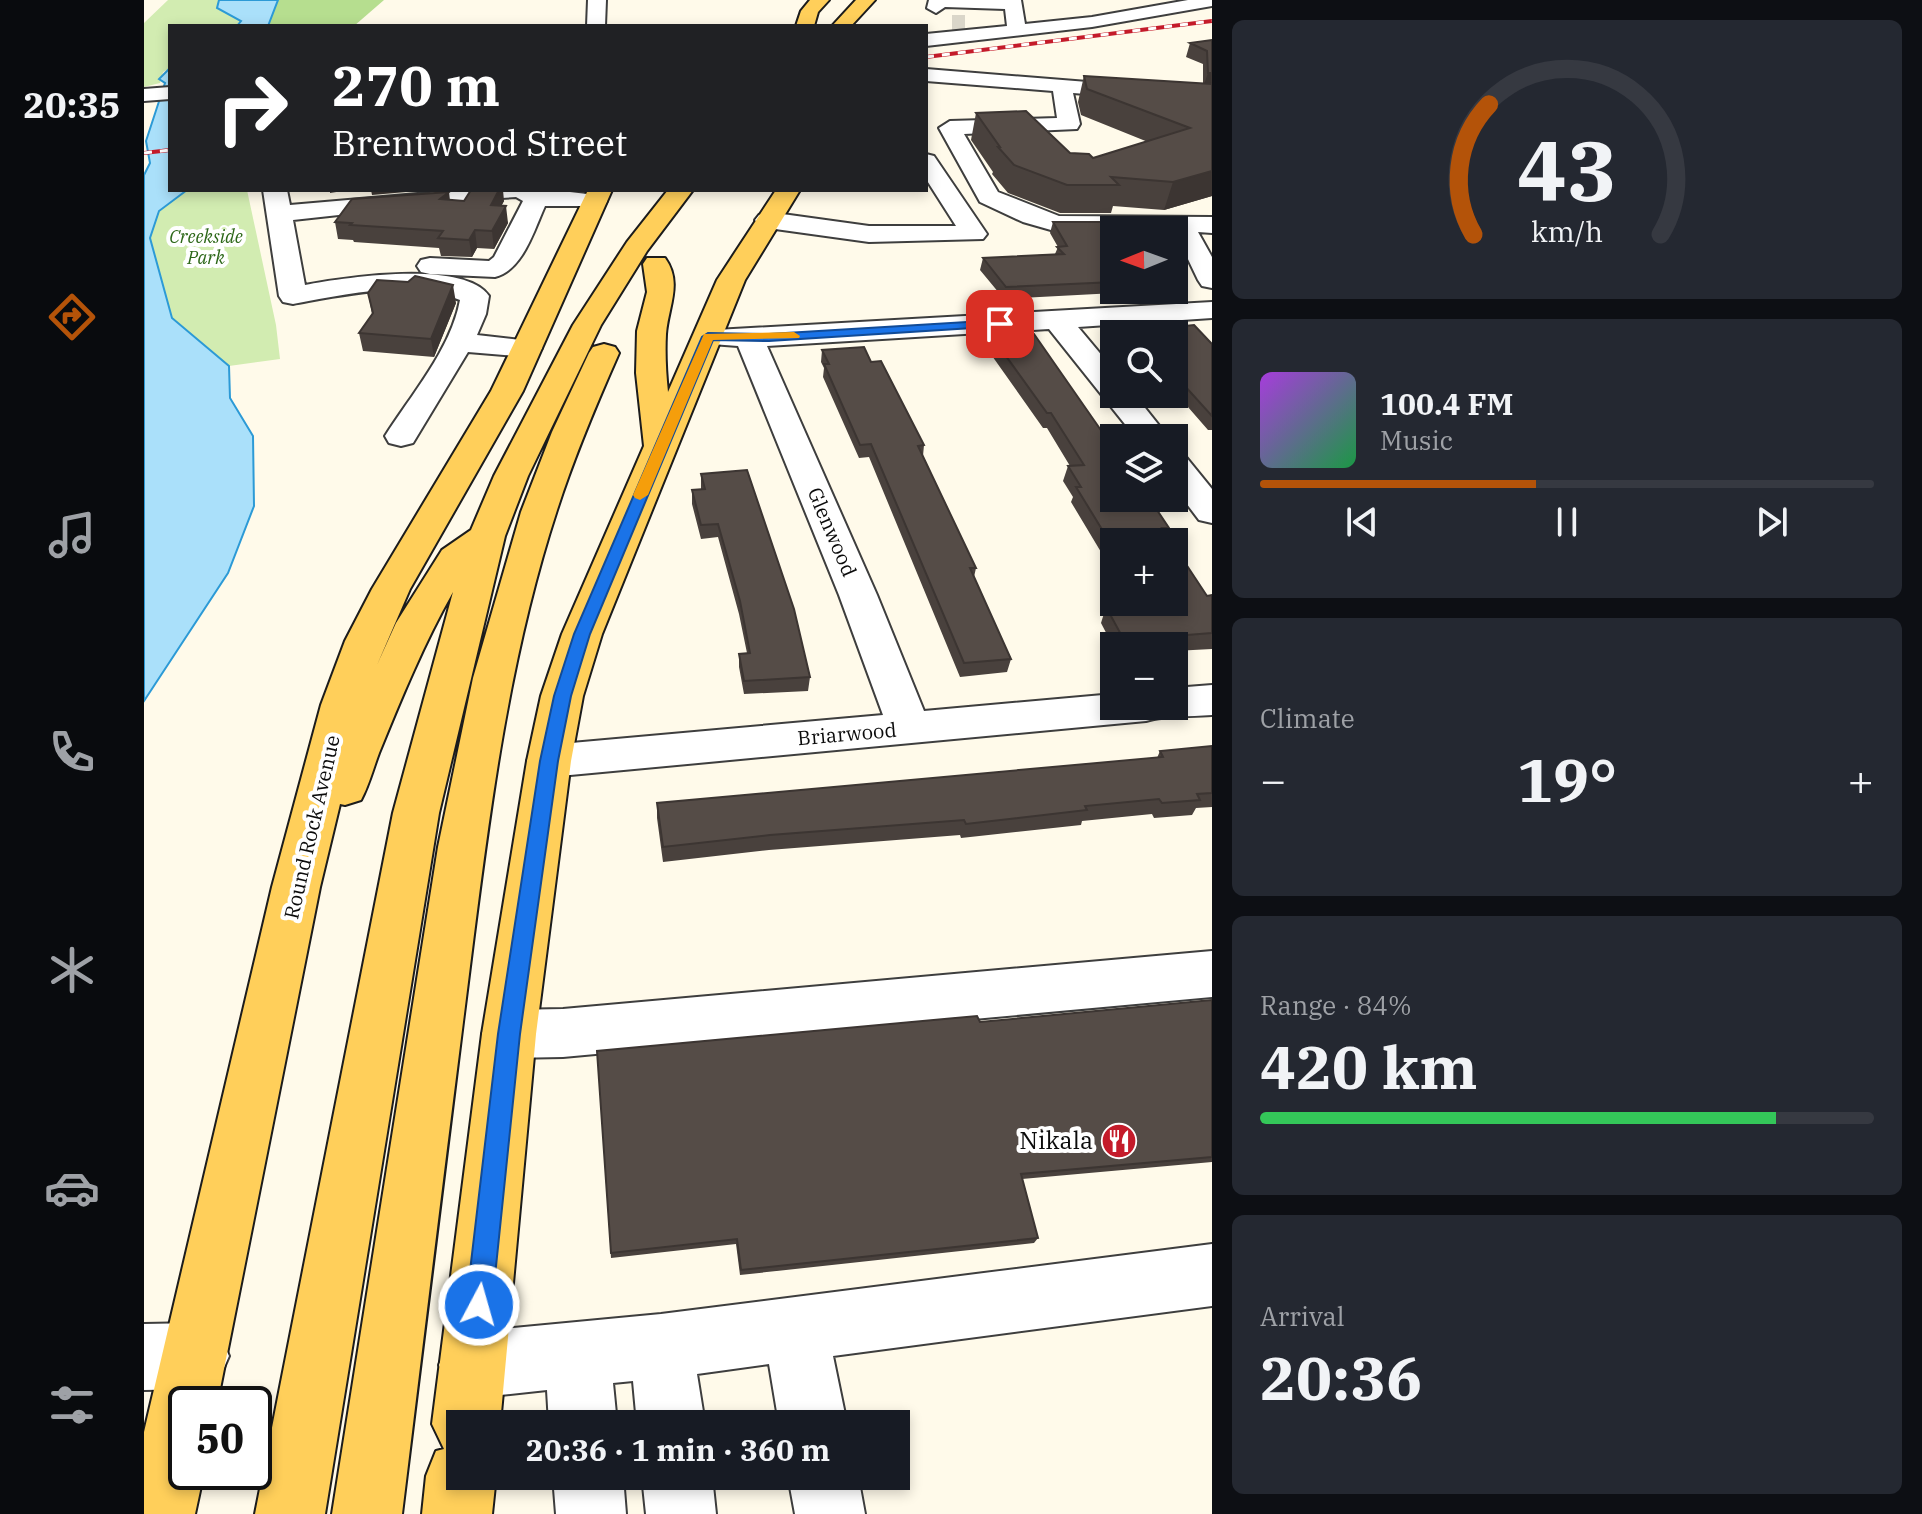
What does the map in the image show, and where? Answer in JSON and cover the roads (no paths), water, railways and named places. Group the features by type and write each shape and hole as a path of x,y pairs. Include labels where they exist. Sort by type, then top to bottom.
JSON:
{"main road":[{"path":"802,24 820,0"},
{"path":"844,24 869,5"},
{"path":"290,1514 416,813 487,536 511,476 587,325 636,248 679,192"},
{"path":"367,1514 459,855 511,600 571,425 618,325 656,264 709,192"},
{"path":"469,1394 509,1034 549,761 562,696 582,634 731,280 787,192"},
{"name":"Round Rock Avenue","path":"160,1514 170,1357 342,705 365,641 391,589 507,391 598,195"},
{"path":"656,264 664,287 652,334 654,414 661,447"},
{"path":"296,887 333,821 357,754 416,623 455,558 487,536"},
{"path":"457,1514 460,1490"}],"street":[{"path":"596,24 597,0"},
{"path":"928,40 1092,22 1212,1"},
{"path":"1012,2 1017,28 942,23 939,5 1012,2"},
{"path":"928,78 1212,98"},
{"path":"1062,87 1069,124 950,128 989,197 1032,217 1058,224 1100,224"},
{"path":"768,220 869,234 974,234 928,164"},
{"path":"401,436 459,343 472,314 475,296 450,284 382,280 293,296 277,202 436,194 464,199 471,205 518,206 539,194 598,195"},
{"path":"361,260 495,269 505,261 539,194"},
{"path":"1188,225 1212,225"},
{"path":"1188,237 1212,280"},
{"path":"708,337 749,338 1210,310"},
{"path":"1057,320 1100,372"},
{"name":"Glenwood","path":"749,338 858,595 910,728"},
{"path":"459,343 527,348"},
{"path":"1129,408 1142,424"},
{"path":"1188,482 1212,512"},
{"path":"1188,702 1212,700"},
{"name":"Briarwood","path":"549,761 1100,710"},
{"path":"509,1034 563,1033 1212,974"},
{"path":"469,1394 577,1354 796,1330 1212,1275"},
{"path":"796,1330 810,1410"},
{"path":"661,1346 669,1410"},
{"path":"577,1354 582,1410"},
{"path":"589,1490 591,1514"},
{"path":"678,1490 681,1514"},
{"path":"826,1490 830,1514"}],"water":[{"path":"219,0 278,0 269,24 239,24 241,21 217,8"},
{"path":"168,70 168,192 184,192 159,211 150,238 172,318 229,366 230,398 253,436 254,506 228,573 144,701 144,175 150,163 146,141 165,83 159,79"}],"tunnel":[{"path":"952,25 965,25"}],"railway":[{"path":"928,57 1212,21"},
{"path":"144,153 168,150"}],"place":[{"name":"Nikala","path":"1119,1141"}],"park label":[{"name":"Creekside Park","path":"206,247"}]}
